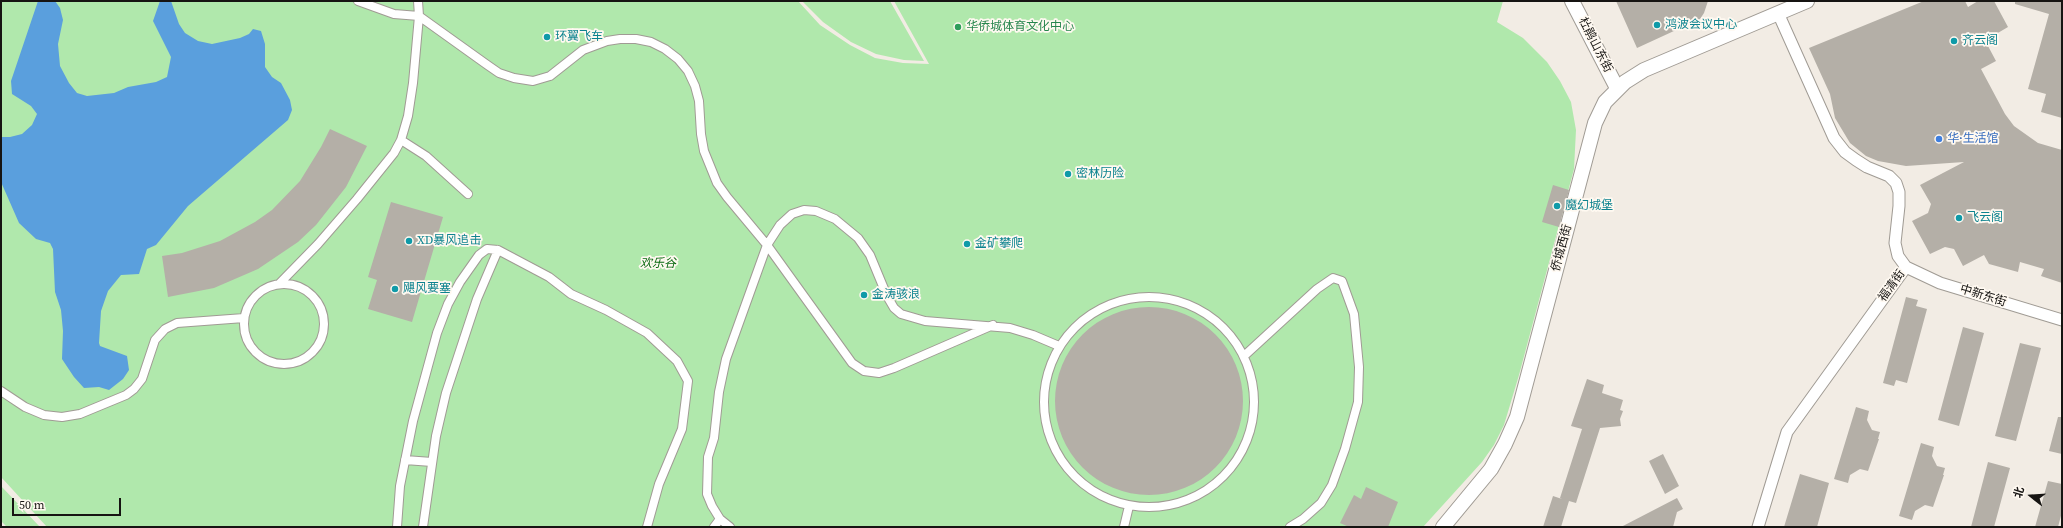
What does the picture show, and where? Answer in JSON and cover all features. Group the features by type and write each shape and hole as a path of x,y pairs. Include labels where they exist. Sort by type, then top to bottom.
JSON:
{"street":[{"path":"358,1 394,14 419,16 499,73 533,81 550,76 583,50 607,40 636,39 651,42 665,49 678,59 688,72 695,86 699,101 701,134 704,151 717,182 727,197 767,245 852,363 864,371 879,373 894,368 993,326"},
{"path":"279,284 318,244 357,199 394,153 401,140 413,83 419,16 418,1"},
{"name":"杜鹃山东街","path":"1572,1 1617,88"},
{"name":"侨城西街","path":"1443,527 1491,469 1505,444 1517,417 1595,123 1605,102 1617,88 1644,70 1807,1"},
{"name":"福清街","path":"1758,527 1787,432 1906,267 1898,256 1895,243 1899,206 1899,192 1896,183 1889,176 1867,167 1856,160 1845,152 1834,138 1778,13"},
{"path":"401,140 426,156 468,194"},
{"path":"730,527 720,519 712,506 708,494 708,457 717,421 719,392 726,359 767,245 780,225 792,214 804,210 816,211 835,219 858,238 870,255 887,296 894,308 901,314 925,321 1010,328 1033,335 1059,346"},
{"path":"397,527 400,486 405,460 423,378 437,333 448,304 460,282 479,255 487,249 498,250 549,277 571,294 606,310 648,333 677,361 688,381 682,429 659,484 648,527"},
{"path":"423,527 432,462 446,393 477,299 498,250"},
{"name":"中新东街","path":"1906,267 1940,283 2062,320"},
{"path":"1244,356 1317,289 1334,278 1342,281 1354,314 1359,367 1358,402 1345,449 1332,485 1321,503 1303,519 1290,527"},
{"path":"279,284 292,284 305,289 314,297 321,308 324,318 323,331 319,343 312,353 295,363 278,364 265,360 256,353 250,345 245,333 244,318 250,303 256,295 268,287 279,284"},
{"path":"1138,297 1163,297 1187,303 1209,315 1229,333 1244,356 1252,383 1253,412 1246,441 1232,466 1211,486 1186,500 1157,507 1128,506 1097,494 1071,473 1052,444 1044,412 1046,378 1059,346 1080,322 1107,305 1138,297"},
{"path":"1,391 25,407 44,415 62,417 80,414 126,395 134,389 142,379 155,340 165,329 177,323 244,318"},
{"path":"405,460 432,462"},
{"path":"1124,527 1128,506"},
{"path":"714,527 720,519"}],"green space":[{"name":"欢乐谷","path":"1,1 798,1 820,25 850,45 875,58 903,63 929,64 894,1 1503,1 1497,22 1523,38 1547,62 1560,81 1571,102 1576,130 1574,169 1519,375 1504,425 1494,445 1482,462 1423,527 47,527 1,477"},
{"path":"802,1 890,1 924,61 904,60 876,54 851,42 823,22"},
{"path":"1,486 40,527 7,527 1,521"}],"water":[{"path":"38,1 55,1 60,8 63,20 58,44 60,66 69,83 77,93 87,96 114,93 128,87 156,82 167,77 171,57 153,21 160,1 171,1 179,24 185,33 198,41 212,44 240,38 249,34 253,29 261,31 265,44 265,67 272,77 281,83 290,100 292,110 288,120 188,206 156,245 147,249 139,274 121,275 108,291 101,311 99,343 100,346 127,356 129,370 123,379 109,390 99,387 84,388 74,377 62,359 63,331 61,310 55,292 53,249 50,243 36,239 19,223 1,182 1,137 10,137 22,134 32,125 37,114 31,106 12,94 11,81"}],"building":[{"name":"鸿波会议中心","path":"1616,1 1708,1 1704,13 1700,19 1637,48"},
{"name":"华·生活馆","path":"1924,1 1965,1 1968,7 1978,1 1994,1 2008,27 1991,37 1988,46 1996,61 1981,69 2005,114 2014,126 2038,143 2062,150 2062,283 2041,276 2044,269 2020,262 2018,272 1989,264 1984,255 1963,266 1954,249 1945,247 1930,254 1912,221 1928,213 1931,204 1920,185 1964,162 1906,166 1878,161 1866,156 1850,143 1835,118 1830,94 1809,48"},
{"path":"2015,1 2062,1 2062,118 2041,112 2046,94 2028,89 2049,14 2015,4"},
{"path":"330,129 367,146 346,187 316,225 298,242 258,269 214,288 168,297 162,256 182,253 220,241 255,222 272,210 300,181"},
{"name":"魔幻城堡","path":"1553,185 1569,190 1559,227 1542,222"},
{"path":"391,202 443,217 412,322 368,309 377,280 368,277"},
{"path":"1906,297 1918,300 1916,306 1927,309 1907,383 1896,380 1894,386 1883,383"},
{"path":"1149,307 1167,309 1185,314 1201,323 1215,335 1227,349 1236,365 1241,383 1243,401 1241,419 1236,437 1227,453 1215,467 1201,479 1185,488 1167,493 1149,495 1131,493 1113,488 1097,479 1083,467 1071,453 1062,437 1057,419 1055,401 1057,383 1062,365 1071,349 1083,335 1097,323 1113,314 1131,309"},
{"path":"1963,327 1984,333 1959,426 1938,420"},
{"path":"2020,343 2041,348 2016,441 1995,436"},
{"path":"1587,379 1604,385 1602,393 1623,400 1620,410 1623,411 1620,419 1621,426 1600,428 1576,503 1569,501 1561,527 1543,527 1553,496 1562,499 1560,498 1582,429 1571,426"},
{"path":"1856,407 1869,411 1867,420 1872,430 1880,432 1868,471 1860,469 1850,475 1848,483 1834,479"},
{"path":"2058,417 2062,417 2062,454 2049,451"},
{"path":"1921,443 1934,447 1932,456 1937,466 1945,468 1933,507 1925,505 1915,511 1912,520 1899,516"},
{"path":"1663,454 1679,486 1665,494 1649,461"},
{"path":"1988,462 2010,468 1994,527 1971,527"},
{"path":"1800,474 1829,483 1817,527 1784,527"},
{"path":"2048,481 2062,484 2062,512 2058,527 2035,527"},
{"path":"1366,487 1398,502 1388,527 1349,527 1340,523 1354,495 1361,499"},
{"path":"1677,498 1683,509 1677,512 1673,527 1621,527"}],"place":[{"name":"鸿波会议中心","path":"1657,25"},
{"name":"华侨城体育文化中心","path":"958,27"},
{"name":"环翼飞车","path":"547,37"},
{"name":"齐云阁","path":"1954,41"},
{"name":"华·生活馆","path":"1939,139"},
{"name":"密林历险","path":"1068,174"},
{"name":"魔幻城堡","path":"1557,206"},
{"name":"飞云阁","path":"1959,218"},
{"name":"XD暴风追击","path":"409,241"},
{"name":"金矿攀爬","path":"967,244"},
{"name":"飓风要塞","path":"395,289"},
{"name":"金涛骇浪","path":"864,295"}]}
